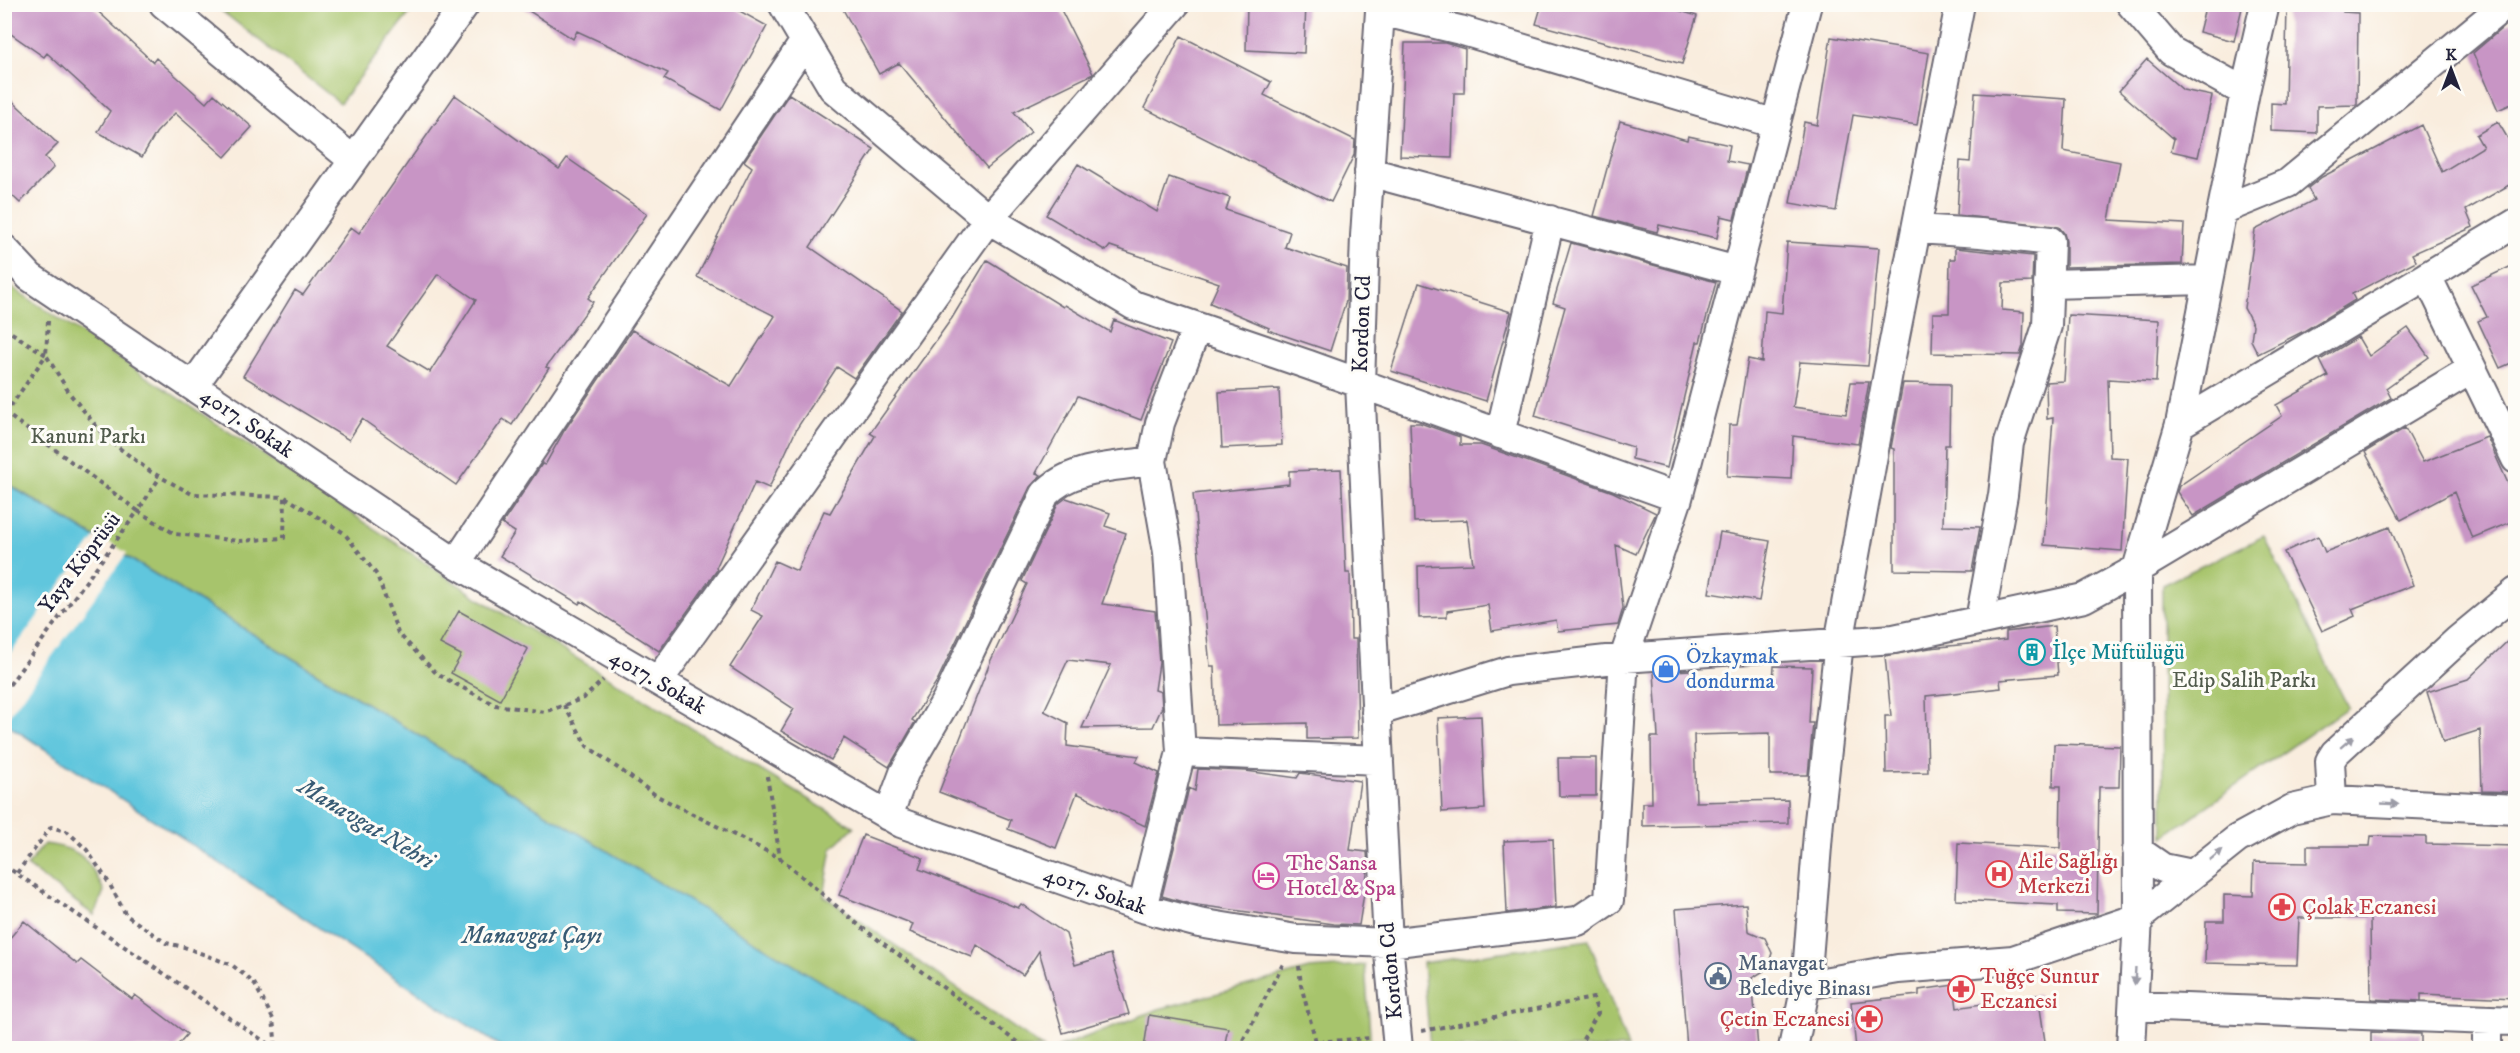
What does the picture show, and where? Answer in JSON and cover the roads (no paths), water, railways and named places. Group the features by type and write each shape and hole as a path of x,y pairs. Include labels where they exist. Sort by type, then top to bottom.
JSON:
{"street":[{"path":"164,4 353,160"},
{"path":"193,386 465,4"},
{"path":"783,4 833,88 988,219 1133,305 1678,498"},
{"path":"658,681 988,219 1175,4"},
{"path":"1624,658 1678,498 1807,4"},
{"path":"1793,1048 1806,985 1819,821 1839,643 1960,4"},
{"path":"2131,4 2171,51 2245,92"},
{"path":"2131,1048 2138,918 2137,569 2180,424 2245,92 2265,4"},
{"path":"2222,210 2288,183 2506,4"},
{"name":"Kordon Cd","path":"1397,1042 1388,944 1360,384 1374,8 1460,30 1776,124"},
{"path":"456,563 805,41"},
{"path":"1369,172 1737,271"},
{"path":"1500,434 1550,220"},
{"path":"2180,424 2516,223"},
{"path":"1916,229 2050,241 2047,326 2009,443 2003,495 1980,620"},
{"name":"4017. Sokak","path":"4,249 30,276 456,563 888,816 901,823 1142,908 1199,923 1296,939 1388,944 1578,921 1609,900 1624,658"},
{"path":"2427,276 2516,459"},
{"path":"2048,284 2208,280"},
{"path":"1142,908 1181,752 1168,552 1152,461 1160,423 1197,327"},
{"path":"1376,712 1508,671 1624,658 1894,639 2084,598 2137,569 2472,369"},
{"path":"888,816 904,773 947,699 1045,494 1055,483 1083,471 1152,461"},
{"path":"2332,800 2330,761 2335,753 2457,640 2516,592"},
{"path":"1181,752 1378,760"},
{"path":"1806,985 1898,969 2013,960 2138,918 2236,839 2292,808 2332,800 2516,809"},
{"path":"2137,850 2163,868 2192,874"},
{"path":"2134,1006 2516,1021"},
{"path":"2487,1020 2487,1048"}],"water":[{"name":"Manavgat Çayı","path":"4,482 929,1048 503,1048 5,723"}],"place":[{"name":"İlçe Müftülüğü","path":"2032,652"},
{"name":"Özkaymak dondurma","path":"1666,669"},
{"name":"Aile Sağlığı Merkezi","path":"1999,874"},
{"name":"The Sansa Hotel & Spa","path":"1266,876"},
{"name":"Çolak Eczanesi","path":"2282,907"},
{"name":"Manavgat Belediye Binası","path":"1718,976"},
{"name":"Tuğçe Suntur Eczanesi","path":"1961,989"},
{"name":"Çetin Eczanesi","path":"1869,1019"}],"park label":[{"name":"Kanuni Parkı","path":"88,436"},
{"name":"Edip Salih Parkı","path":"2244,680"}],"water label":[{"name":"Manavgat Nehri","path":"366,824"}]}
